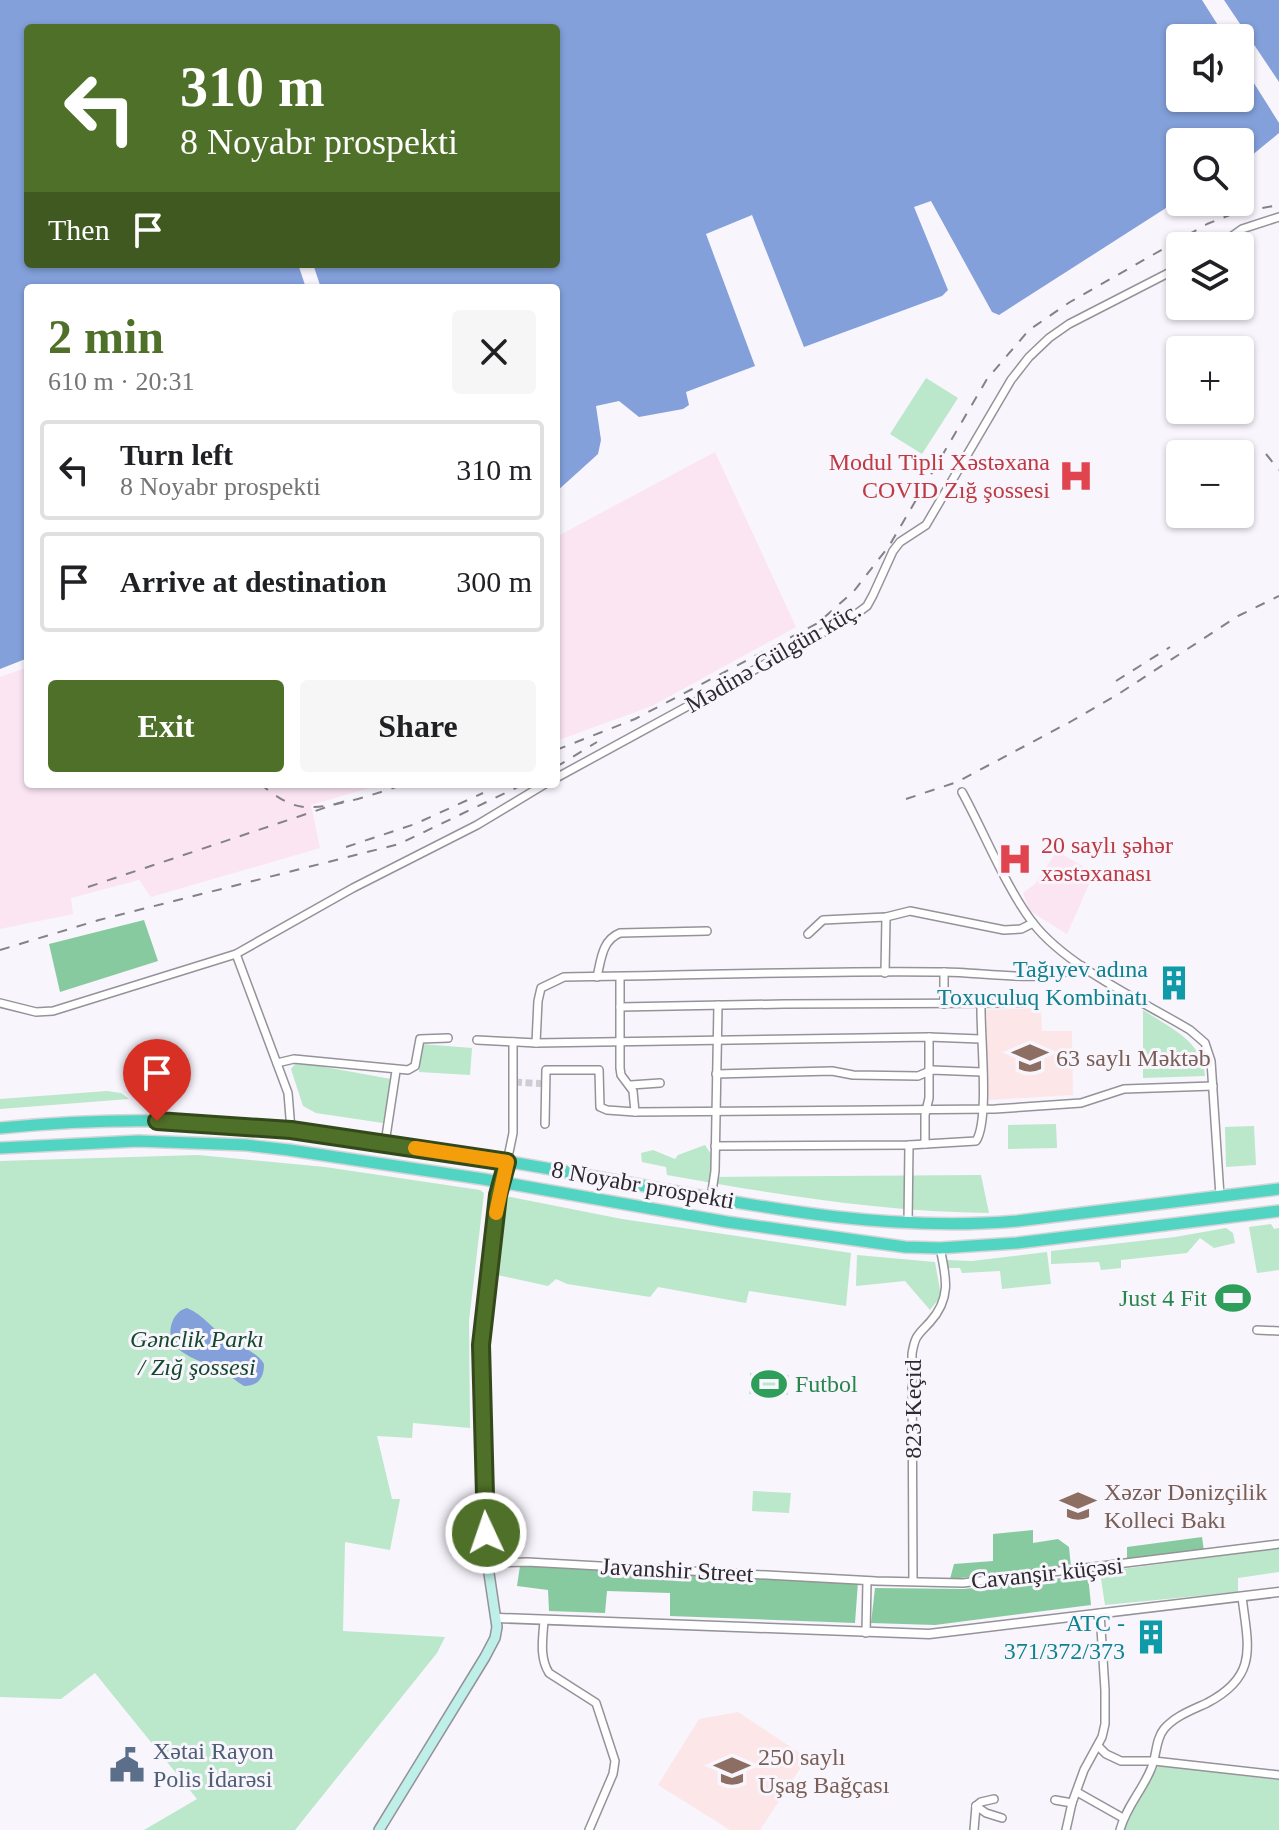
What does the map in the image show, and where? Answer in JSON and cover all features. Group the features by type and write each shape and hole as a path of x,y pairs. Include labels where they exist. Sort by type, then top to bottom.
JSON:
{"highway":[{"name":"8 Noyabr prospekti","path":"0,1128 157,1121 291,1130 507,1162 711,1198 908,1224 978,1225 1279,1189"},
{"name":"8 Noyabr prospekti","path":"0,1148 138,1141 246,1145 381,1162 863,1243 940,1248 1017,1243 1279,1211"},
{"path":"501,1182 507,1162"}],"main road":[{"path":"379,1830 495,1638 498,1618 487,1563 480,1365 483,1315 501,1182"}],"street":[{"path":"1238,232 1279,217"},
{"name":"Mədinə Gülgün küç.","path":"560,776 867,606 893,551 900,542 926,525 1011,380 1029,357 1069,324 1166,274"},
{"path":"0,1003 36,1012 53,1011 236,954 353,888 477,825 538,788"},
{"path":"962,792 1033,923 1052,943 1082,966 1198,1036 1210,1052 1220,1196"},
{"path":"808,934 823,920 886,917 906,911 1004,930 1015,930 1033,923"},
{"path":"885,973 886,917"},
{"path":"597,977 611,936 620,933 707,931"},
{"path":"236,954 291,1105 291,1130"},
{"path":"536,1043 538,1001 544,985 559,978 944,972 1057,975 1082,966"},
{"path":"944,972 944,1004"},
{"path":"620,977 621,1075 631,1085 635,1112"},
{"path":"715,1146 909,1145 976,1141 982,1130 983,1109 981,1003"},
{"path":"620,1007 1024,1003"},
{"path":"711,1198 718,1005"},
{"path":"477,1040 536,1043 929,1037 980,1039"},
{"path":"925,1144 929,1037"},
{"path":"277,1063 294,1059 396,1071 413,1069 420,1039 448,1038"},
{"path":"507,1162 513,1133 513,1042"},
{"path":"545,1124 546,1070 599,1070 600,1107 635,1112 983,1109 1081,1103 1124,1089 1213,1086"},
{"path":"716,1074 832,1071 853,1075 918,1076 932,1070 982,1072"},
{"path":"385,1143 396,1071"},
{"path":"631,1085 660,1083"},
{"path":"908,1224 909,1145"},
{"name":"823 Keçid","path":"913,1581 912,1354 916,1335 933,1319 945,1299 947,1280 940,1248"},
{"path":"1257,1330 1279,1331"},
{"name":"Cavanşir küçəsi","path":"867,1581 963,1583 1279,1544"},
{"name":"Javanshir Street","path":"487,1563 520,1561 867,1581"},
{"path":"866,1633 867,1581"},
{"name":"Cavanşir küçəsi","path":"498,1618 929,1634 1279,1592"},
{"path":"1120,1830 1123,1818 1154,1761 1163,1730 1183,1714 1224,1693 1244,1670 1248,1651 1242,1597"},
{"path":"1066,1830 1084,1770 1098,1746 1105,1724 1100,1613"},
{"path":"544,1620 542,1658 545,1666 549,1673 596,1703 615,1761 613,1774 589,1830"},
{"path":"1098,1746 1115,1759 1279,1775"},
{"path":"1077,1792 1123,1818"},
{"path":"974,1830 976,1806 994,1799"},
{"path":"1055,1800 1072,1803"},
{"path":"976,1806 1002,1818"}],"shaded area":[{"path":"715,452 796,627 652,706 560,740 560,535"},
{"path":"24,668 24,788 369,788 311,805 320,848 151,897 139,880 71,898 73,914 0,929 0,677"},
{"path":"1057,851 1094,873 1067,934 1030,911 1023,893 1035,884"},
{"name":"63 saylı Məktəb","path":"1041,1008 1042,1031 1072,1031 1073,1095 989,1100 986,1010"},
{"name":"250 saylı Uşag Bağçası","path":"738,1712 807,1758 760,1830 730,1830 658,1785 699,1719"}],"green space":[{"path":"926,378 958,398 922,454 890,434"},
{"path":"144,920 158,961 60,992 49,944"},
{"path":"1143,1010 1192,1044 1203,1064 1205,1076 1143,1078"},
{"path":"421,1044 472,1048 470,1075 419,1072"},
{"path":"297,1062 391,1079 383,1123 316,1113 303,1106 291,1069"},
{"path":"107,1091 121,1093 129,1099 0,1109 0,1099"},
{"path":"1056,1124 1057,1148 1008,1149 1008,1125"},
{"path":"1254,1126 1256,1165 1226,1167 1225,1127"},
{"path":"705,1145 711,1154 711,1177 981,1175 989,1213 868,1206 787,1195 667,1175 666,1167 642,1162 641,1153 653,1150 675,1159"},
{"name":"Gənclik Parkı / Zığ şossesi","path":"198,1155 325,1167 484,1193 469,1321 470,1428 413,1423 412,1438 377,1436 392,1499 400,1499 390,1550 345,1542 343,1631 445,1637 437,1653 295,1830 144,1830 197,1799 95,1673 61,1699 0,1697 0,1161"},
{"path":"506,1196 622,1219 851,1253 846,1306 749,1291 746,1303 658,1287 650,1297 567,1284 556,1279 548,1286 497,1275"},
{"path":"1271,1224 1274,1229 1279,1228 1279,1270 1257,1273 1249,1227"},
{"path":"1226,1228 1233,1233 1235,1243 1214,1248 1200,1238 1187,1253 1121,1260 1121,1268 1101,1270 1099,1262 1051,1264 1051,1251"},
{"path":"1047,1252 1051,1284 1002,1289 1000,1271 962,1273 960,1268 948,1268 947,1260 972,1261"},
{"path":"857,1255 935,1262 941,1296 930,1310 905,1281 856,1286"},
{"name":"Futbol","path":"750,1373 789,1375 788,1395 749,1394"},
{"path":"753,1491 791,1493 789,1513 752,1511"},
{"path":"1033,1530 1033,1543 1058,1539 1069,1547 1071,1567 950,1579 954,1564 993,1561 993,1534"},
{"path":"1202,1537 1204,1551 1127,1561 1127,1547"},
{"path":"1279,1548 1279,1572 1238,1578 1238,1592 1105,1605 1100,1572"},
{"path":"520,1566 858,1582 855,1623 670,1616 670,1593 607,1591 605,1613 549,1611 548,1590 517,1586"},
{"path":"1088,1575 1091,1605 935,1625 871,1623 875,1588 964,1589"},
{"path":"1159,1765 1279,1780 1279,1830 1124,1830"}],"water":[{"path":"0,0 1202,0 1217,24 1166,24 1166,112 1254,112 1254,83 1279,123 1279,133 1254,154 1254,128 1166,128 1166,208 999,315 992,312 931,201 914,207 948,290 942,296 804,347 752,215 706,234 755,366 686,392 689,405 683,409 639,417 619,401 596,406 601,440 598,454 560,488 560,284 320,284 314,268 560,268 560,24 24,24 24,268 299,268 305,284 24,284 24,660 0,669"},
{"path":"1224,0 1279,0 1279,82 1254,45 1254,24 1240,24"},
{"path":"187,1308 227,1339 261,1359 264,1364 260,1380 244,1386 223,1371 178,1348 170,1331 176,1315"}],"tunnel":[{"path":"515,1082 546,1084"}],"railway":[{"path":"560,748 635,719 818,623 854,591 889,546 987,379 1029,330 1070,302 1207,224 1235,213 1279,205"},
{"path":"1266,454 1279,470"},
{"path":"906,799 957,782 1070,722 1238,616 1279,596"},
{"path":"1116,681 1170,647"},
{"path":"560,765 597,742"},
{"path":"265,788 287,802 305,807 341,803 393,788"},
{"path":"0,950 99,920 399,844 516,788"},
{"path":"346,847 415,824 483,793"},
{"path":"88,887 351,799"}],"slow traffic":[{"path":"415,1148 507,1162 496,1213"}],"place":[{"name":"Modul Tipli Xəstəxana COVID Zığ şossesi","path":"1076,476"},
{"name":"20 saylı şəhər xəstəxanası","path":"1015,859"},
{"name":"Tağıyev adına Toxuculuq Kombinatı","path":"1174,983"},
{"name":"63 saylı Məktəb","path":"1030,1058"},
{"name":"Just 4 Fit","path":"1233,1298"},
{"name":"Futbol","path":"769,1384"},
{"name":"Xəzər Dənizçilik Kolleci Bakı","path":"1078,1506"},
{"name":"ATC - 371/372/373","path":"1151,1637"},
{"name":"Xətai Rayon Polis İdarəsi","path":"127,1765"},
{"name":"250 saylı Uşag Bağçası","path":"732,1771"}],"route":[{"path":"157,1121 291,1130 507,1162 498,1195 481,1345 486,1533"}]}
